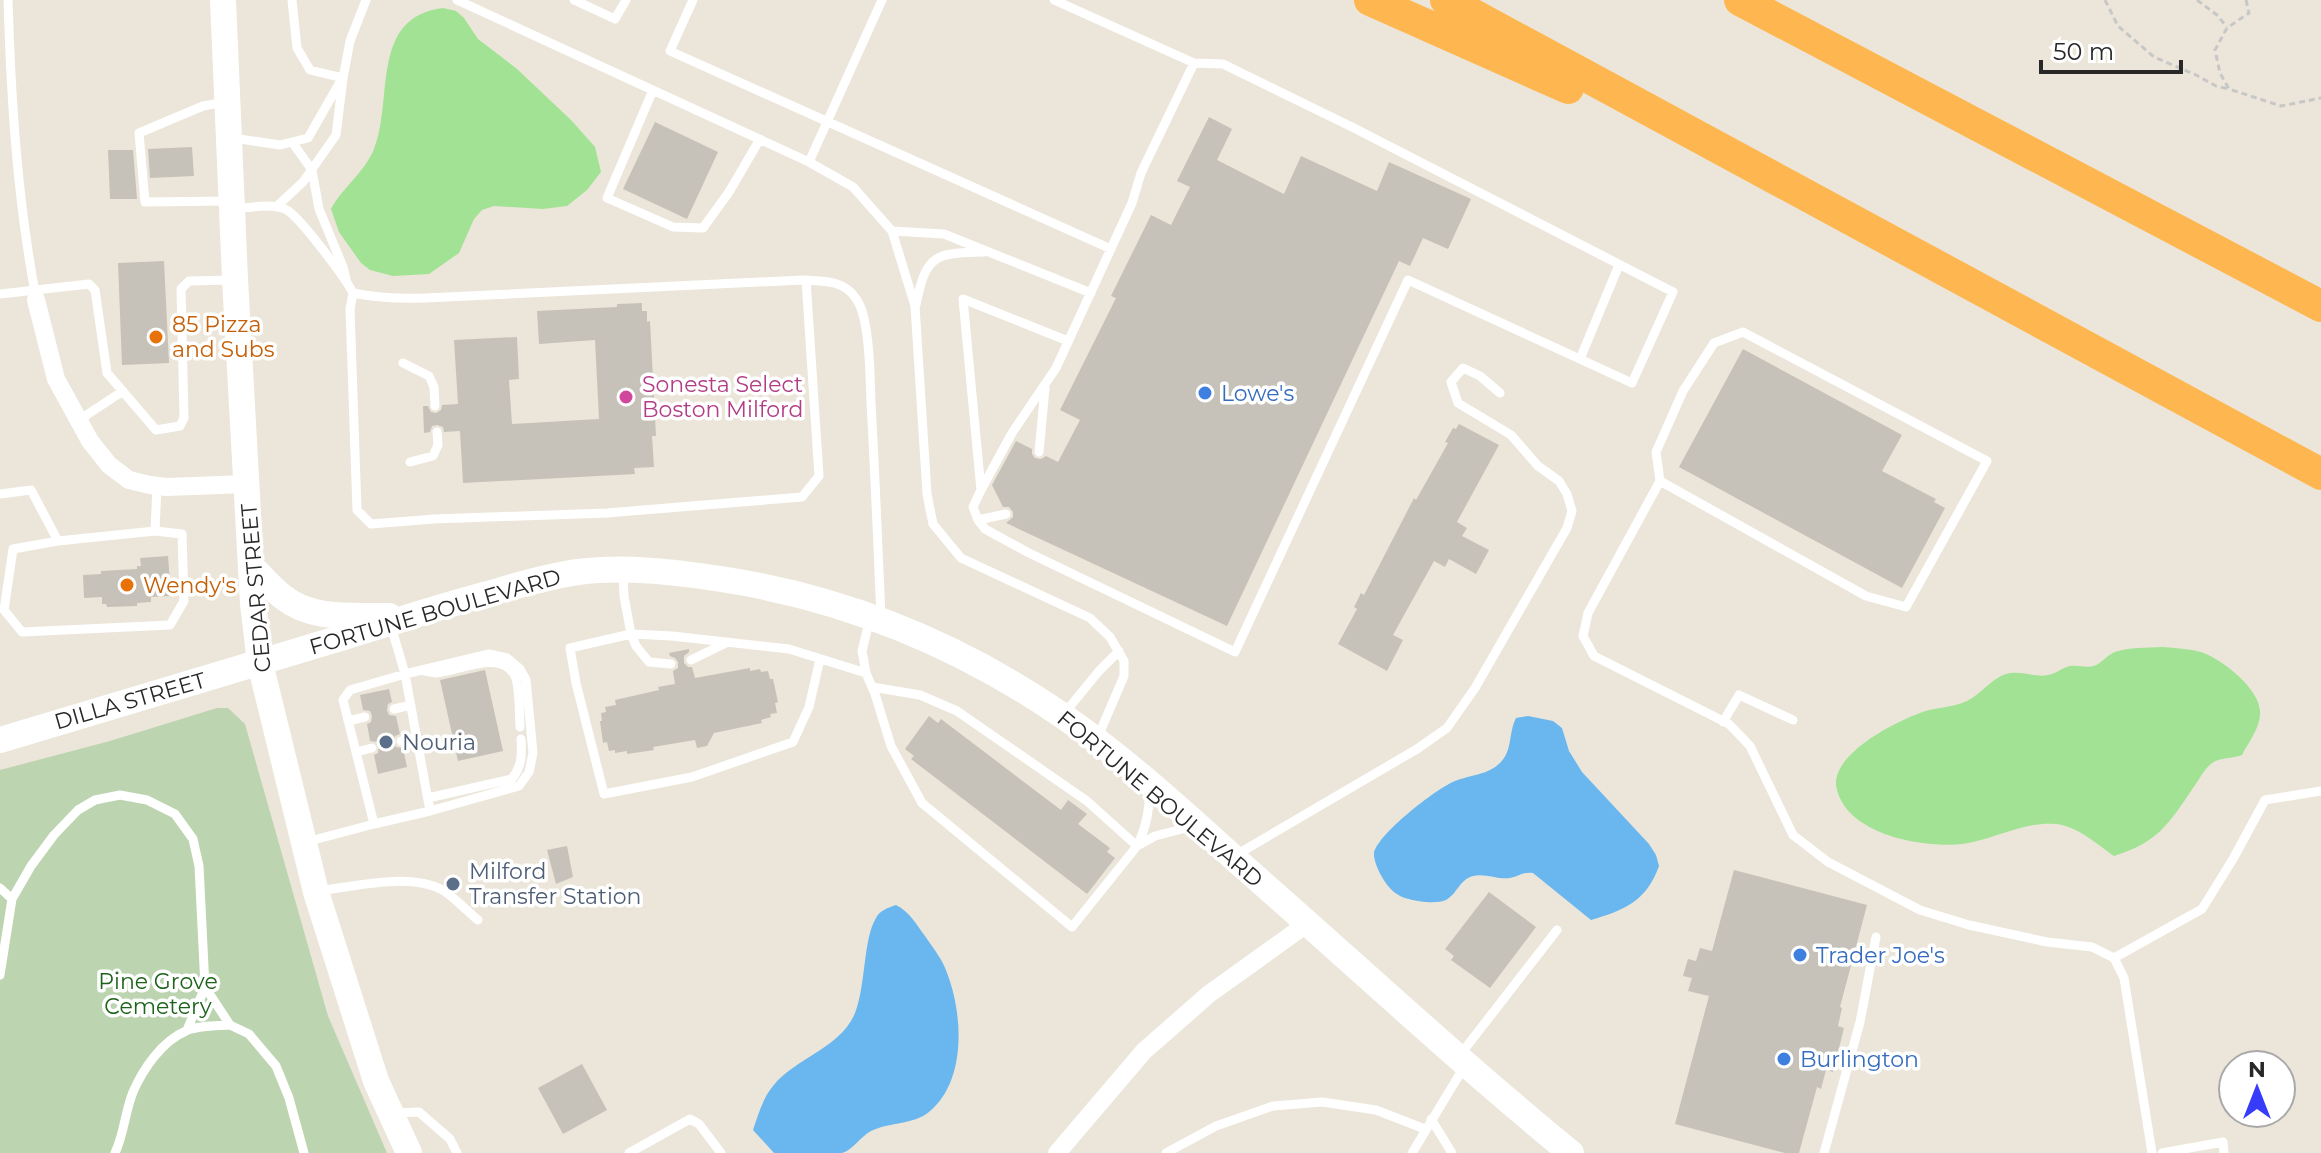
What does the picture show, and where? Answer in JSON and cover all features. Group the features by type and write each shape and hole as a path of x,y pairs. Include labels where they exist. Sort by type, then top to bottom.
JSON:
{"highway":[{"path":"1370,0 1791,187"},
{"path":"1446,0 2321,474"},
{"path":"1740,0 2321,306"}],"main road":[{"name":"CEDAR STREET","path":"223,0 246,484 254,625 260,663 316,892 376,1081 409,1153"},
{"path":"251,566 285,599 313,612 399,619"},
{"name":"FORTUNE BOULEVARD","path":"260,663 399,619 560,575 599,570 675,573 735,581 819,599 876,618 930,639 997,674 1096,742 1150,785 1461,1061 1571,1153"},
{"name":"DILLA STREET","path":"0,740 260,663"}],"street":[{"path":"35,295 56,379 90,441 109,465 129,480 157,486 246,484"},
{"path":"1057,1153 1144,1051 1209,994 1308,923"}],"lane":[{"path":"8,0 11,97 35,295"},
{"path":"292,0 297,48 310,70 343,78"},
{"path":"276,207 303,182 336,135 350,41 366,0"},
{"path":"457,0 809,162 853,187 892,231 915,306 927,494 933,524 961,558 1090,618 1110,637 1124,661 1124,676 1096,742"},
{"path":"574,0 615,19 626,0"},
{"path":"693,0 670,51 1111,249"},
{"path":"809,162 882,0"},
{"path":"1054,0 1194,63 1223,64 1673,292 1632,383 1408,280 1235,652 985,529 973,507 1012,433 1045,384 1068,341 1132,203 1141,173 1194,63"},
{"path":"229,137 280,145 308,138 343,78"},
{"path":"653,90 607,198 673,227 703,228 729,192 760,139"},
{"path":"228,102 203,106 139,133 145,202 287,209 346,282 353,293 350,309 357,510 371,524 607,513 802,497 819,476 806,280"},
{"path":"292,142 312,170 319,209 346,282"},
{"path":"892,231 944,234 1091,293"},
{"path":"915,306 921,278 935,259 951,253 988,252"},
{"path":"1580,359 1619,265"},
{"path":"0,294 35,295 89,284 95,290 107,373 156,430 180,426 184,418 181,289 189,281 235,279"},
{"path":"353,293 398,299 806,280 846,287 863,310 869,362 876,618 862,651 866,673 891,746 922,803 1072,927 1137,846 1149,813 1150,785"},
{"path":"981,490 963,299 1068,341"},
{"path":"1660,481 1866,596 1906,607 1987,461 1743,332 1714,343 1683,391 1656,452 1660,481 1588,613 1583,636 1594,656 1729,724 1750,746 1793,835 1828,862 1920,910 1969,925 2047,942 2092,947 2114,958 2124,978 2152,1153"},
{"path":"403,363 429,376 434,387 435,406"},
{"path":"1233,857 1417,749 1447,728 1475,688 1567,528 1572,511 1559,481 1538,466 1511,435 1458,403 1451,382 1463,368 1480,376 1500,393"},
{"path":"1039,452 1045,384"},
{"path":"79,421 123,391"},
{"path":"410,462 433,456 438,445 437,432"},
{"path":"155,531 157,486"},
{"path":"0,494 31,490 58,541"},
{"path":"978,520 1006,514"},
{"path":"155,531 182,534 184,601 170,625 22,632 4,610 13,549 58,541 155,531"},
{"path":"623,570 624,596 636,646 649,662 671,664"},
{"path":"399,619 405,674 430,811"},
{"path":"820,659 809,707 793,742 692,777 604,794 570,648 631,634 728,642 789,649 866,673"},
{"path":"691,660 728,642"},
{"path":"1062,716 1119,651"},
{"path":"303,843 519,786 529,772 533,753 526,680 520,669 507,658 489,654 350,690 343,700 374,824"},
{"path":"418,670 436,673 480,663 494,663 509,669 516,677 520,727"},
{"path":"872,687 920,695 957,711 1087,801 1137,846"},
{"path":"1723,722 1739,695 1793,720"},
{"path":"394,709 411,705"},
{"path":"348,721 365,717"},
{"path":"401,741 416,737"},
{"path":"428,798 512,779 522,760 521,739"},
{"path":"356,752 372,748"},
{"path":"2114,958 2202,909 2265,800 2321,791"},
{"path":"0,975 12,899 54,835 78,810 95,800 120,795 147,800 175,814 193,839 199,866 205,987 187,1030"},
{"path":"1137,846 1155,836 1197,826"},
{"path":"316,892 381,883 418,882 443,891 478,920"},
{"path":"0,888 12,899"},
{"path":"1412,1153 1461,1061 1557,930"},
{"path":"1824,1153 1860,1022 1876,937"},
{"path":"205,987 230,1025 249,1034 276,1066 289,1098 304,1153"},
{"path":"115,1153 133,1092 165,1045 187,1030 230,1025"},
{"path":"1166,1153 1216,1126 1273,1106 1322,1102 1376,1110 1425,1129"},
{"path":"391,1114 419,1112 450,1139 457,1153"},
{"path":"629,1153 690,1119 699,1124 721,1153"},
{"path":"1431,1119 1452,1153"},
{"path":"2162,1153 2223,1142 2224,1153"}],"path":[{"path":"2105,0 2118,26 2154,57 2216,86 2281,106 2321,98"},
{"path":"2197,0 2217,15 2227,28"},
{"path":"2229,89 2220,73 2215,50 2227,28 2249,13 2246,0"}],"green space":[{"path":"443,8 456,11 464,18 478,39 517,69 571,120 595,147 601,172 587,190 567,206 543,209 494,206 482,210 474,219 459,253 429,274 393,276 370,270 361,263 339,232 331,209 374,149 394,44 404,27 420,15"},
{"path":"2163,647 2201,652 2219,661 2255,695 2260,714 2256,730 2242,755 2209,765 2161,831 2129,851 2114,856 2072,828 2056,824 2020,828 1962,844 1908,841 1871,828 1856,818 1844,805 1837,790 1837,777 1842,765 1865,742 1909,717 1967,701 2006,674 2048,675 2070,666 2094,666 2120,650"},
{"name":"Pine Grove Cemetery","path":"217,708 228,708 245,724 328,1016 387,1153 0,1153 0,770"}],"water":[{"path":"1528,716 1553,721 1562,728 1569,751 1582,772 1649,844 1659,866 1648,888 1624,908 1591,920 1533,873 1506,878 1473,876 1446,900 1438,902 1418,901 1397,894 1387,885 1378,868 1374,854 1377,846 1408,813 1435,793 1455,781 1484,772 1500,763 1507,753 1516,718"},
{"path":"896,905 912,919 938,954 952,989 958,1046 950,1083 941,1099 923,1116 871,1131 842,1153 774,1153 753,1130 764,1101 782,1076 829,1044 848,1025 859,1002 872,927 880,913"}],"building":[{"path":"1209,117 1232,129 1217,160 1284,194 1301,156 1377,191 1389,162 1471,199 1448,249 1423,238 1410,266 1399,261 1227,626 1006,523 1013,517 1013,512 1009,507 1003,507 992,485 1016,441 1032,449 1035,458 1046,456 1058,462 1080,420 1060,410 1116,298 1111,296 1151,215 1171,225 1190,187 1177,181"},
{"path":"655,122 718,152 687,219 623,189"},
{"path":"192,147 194,176 150,178 148,149"},
{"path":"108,150 133,150 137,199 110,199"},
{"path":"164,261 169,363 122,365 118,263"},
{"name":"Sonesta Select Boston Milford","path":"642,303 642,311 647,311 647,322 650,321 656,436 652,436 654,467 634,468 635,474 463,483 460,431 444,432 443,427 437,425 424,433 423,406 436,413 442,405 458,404 454,340 517,337 519,379 509,380 512,424 599,419 595,340 539,344 537,311"},
{"path":"1743,349 1902,435 1882,471 1936,499 1934,502 1945,508 1902,588 1679,467"},
{"path":"1459,424 1499,445 1457,522 1467,528 1462,536 1489,550 1476,574 1449,559 1445,567 1434,561 1393,635 1403,640 1387,671 1338,644 1357,609 1354,607 1361,593 1364,595 1414,498 1416,500 1448,443 1445,442"},
{"name":"Wendy's","path":"168,556 171,596 151,597 151,602 137,603 137,606 107,607 102,604 102,597 84,598 83,575 137,569 141,566 140,558"},
{"path":"689,649 684,663 692,667 695,678 750,668 750,671 768,671 778,702 775,703 777,713 761,720 762,723 714,733 707,746 697,748 695,740 627,754 627,751 609,751 607,742 603,743 600,721 601,713 606,712 605,707 616,705 615,700 675,684 673,671 678,668 678,662 669,653"},
{"path":"485,670 503,751 458,761 440,680"},
{"path":"389,689 392,702 387,710 389,715 396,716 400,734 395,736 394,742 396,747 403,748 407,767 378,774 374,755 379,747 377,742 370,741 367,724 372,716 370,711 363,710 360,695"},
{"path":"929,716 938,723 941,719 1061,810 1068,800 1087,814 1078,824 1110,848 1107,852 1115,858 1087,894 911,759 914,756 905,749"},
{"path":"567,846 573,877 556,884 547,850"},
{"path":"1734,870 1867,905 1840,1007 1838,1026 1844,1028 1833,1072 1826,1070 1821,1089 1817,1087 1799,1153 1785,1153 1675,1124 1709,996 1688,991 1692,978 1683,976 1688,959 1696,961 1700,948 1712,951"},
{"path":"1489,892 1536,927 1490,988 1451,960 1454,956 1445,949"},
{"path":"582,1064 607,1110 563,1134 538,1088"}],"place":[{"name":"85 Pizza and Subs","path":"156,337"},
{"name":"Lowe's","path":"1205,393"},
{"name":"Sonesta Select Boston Milford","path":"626,397"},
{"name":"Wendy's","path":"127,585"},
{"name":"Nouria","path":"386,742"},
{"name":"Milford Transfer Station","path":"453,884"},
{"name":"Trader Joe's","path":"1800,955"},
{"name":"Burlington","path":"1784,1059"}]}
